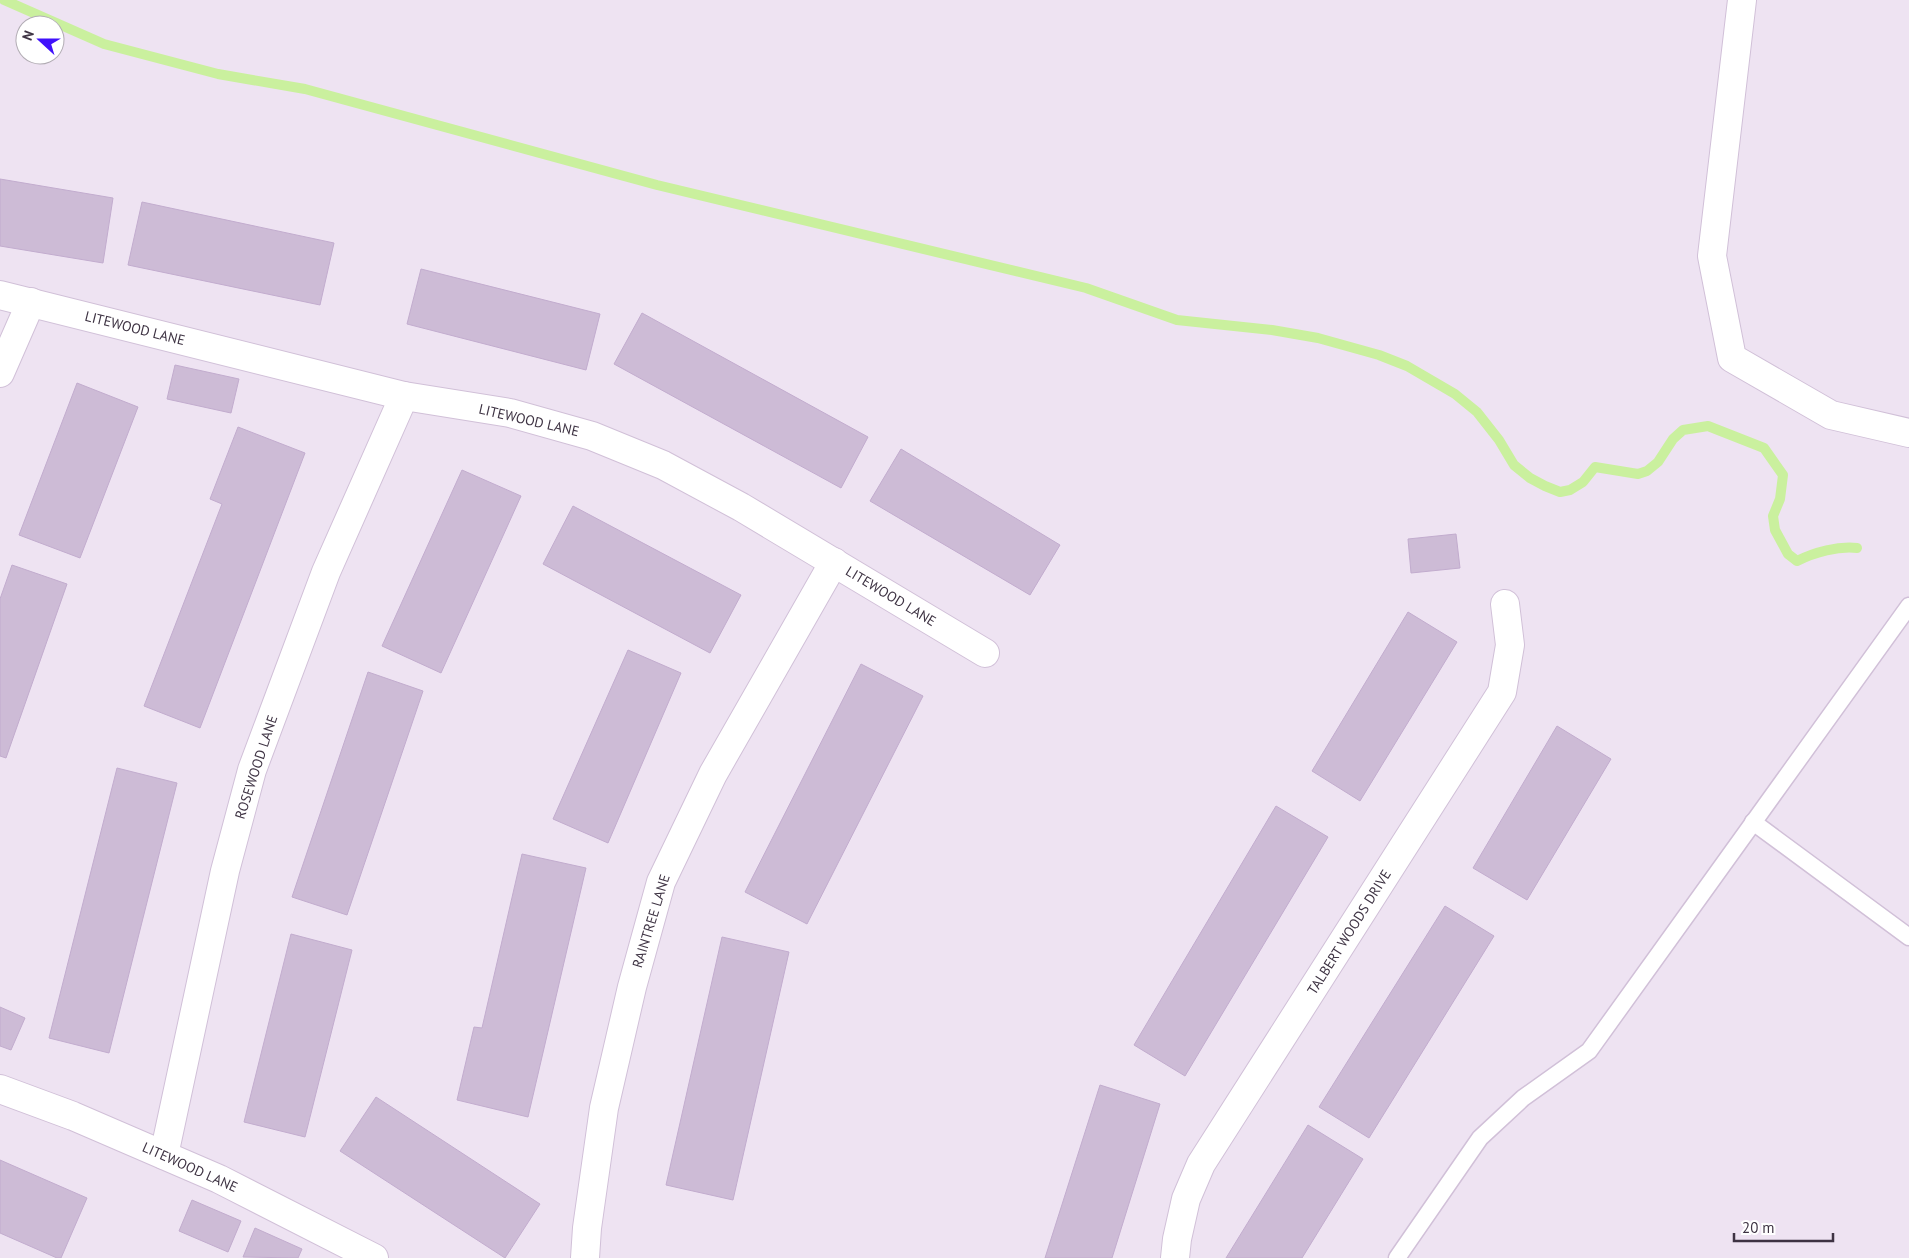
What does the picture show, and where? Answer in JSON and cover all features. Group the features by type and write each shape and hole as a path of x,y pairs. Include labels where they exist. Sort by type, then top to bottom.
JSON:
{"street":[{"path":"1742,0 1712,256 1732,358 1831,415 1909,433"},
{"name":"LITEWOOD LANE","path":"0,295 404,396 510,413 592,436 664,465 741,507 985,653"},
{"path":"0,373 32,302"},
{"name":"ROSEWOOD LANE","path":"164,1155 225,871 252,770 326,572 404,396"},
{"name":"RAINTREE LANE","path":"585,1258 587,1228 604,1108 632,986 660,882 713,774 834,562"},
{"name":"TALBERT WOODS DRIVE","path":"1175,1258 1177,1239 1186,1200 1202,1164 1502,692 1510,645 1505,604"},
{"name":"LITEWOOD LANE","path":"0,1089 73,1116 227,1183 374,1258"}],"lane":[{"path":"1397,1258 1480,1138 1523,1098 1589,1051 1909,606"},
{"path":"1754,822 1909,937"}],"building":[{"path":"0,179 113,198 103,263 0,246"},
{"path":"142,202 334,243 320,305 128,265"},
{"path":"421,269 600,314 586,370 407,324"},
{"path":"642,313 868,437 841,488 614,364"},
{"path":"175,365 239,379 231,413 167,399"},
{"path":"77,383 138,407 80,558 19,535"},
{"path":"238,427 305,453 200,728 144,706 222,504 210,499"},
{"path":"901,449 1060,545 1030,595 870,501"},
{"path":"462,470 521,496 441,673 382,646"},
{"path":"573,506 741,595 710,653 543,564"},
{"path":"1456,534 1460,568 1411,573 1408,539"},
{"path":"12,565 67,584 6,758 0,756 0,599"},
{"path":"1408,612 1457,642 1360,801 1312,771"},
{"path":"628,650 681,673 608,843 553,819"},
{"path":"861,664 923,696 807,924 745,892"},
{"path":"368,672 423,691 347,915 292,897"},
{"path":"1557,726 1611,759 1527,900 1473,868"},
{"path":"117,768 177,783 109,1053 49,1038"},
{"path":"1276,806 1328,837 1185,1076 1134,1045"},
{"path":"522,854 586,868 528,1117 457,1100 474,1027 482,1028"},
{"path":"1445,906 1494,936 1369,1138 1319,1107"},
{"path":"291,934 352,950 305,1137 244,1122"},
{"path":"722,937 789,952 733,1200 666,1185"},
{"path":"0,1007 25,1018 11,1050 0,1046"},
{"path":"1100,1085 1160,1104 1112,1258 1045,1258"},
{"path":"376,1097 540,1204 505,1258 340,1151"},
{"path":"1308,1125 1363,1159 1302,1258 1226,1258"},
{"path":"0,1160 87,1198 61,1258 57,1258 0,1233"},
{"path":"192,1200 241,1221 228,1252 179,1231"},
{"path":"255,1228 302,1249 298,1258 243,1257"}],"waterway":[{"path":"4,0 104,44 218,74 305,89 657,185 1086,288 1177,320 1272,330 1318,338 1379,355 1407,366 1455,394 1477,412 1499,440 1514,465 1530,478 1560,492 1570,490 1583,482 1595,467 1638,474 1647,471 1658,462 1673,439 1683,430 1708,426 1764,448 1783,475 1780,499 1773,516 1775,530 1788,554 1797,561 1827,550 1857,548"}]}
